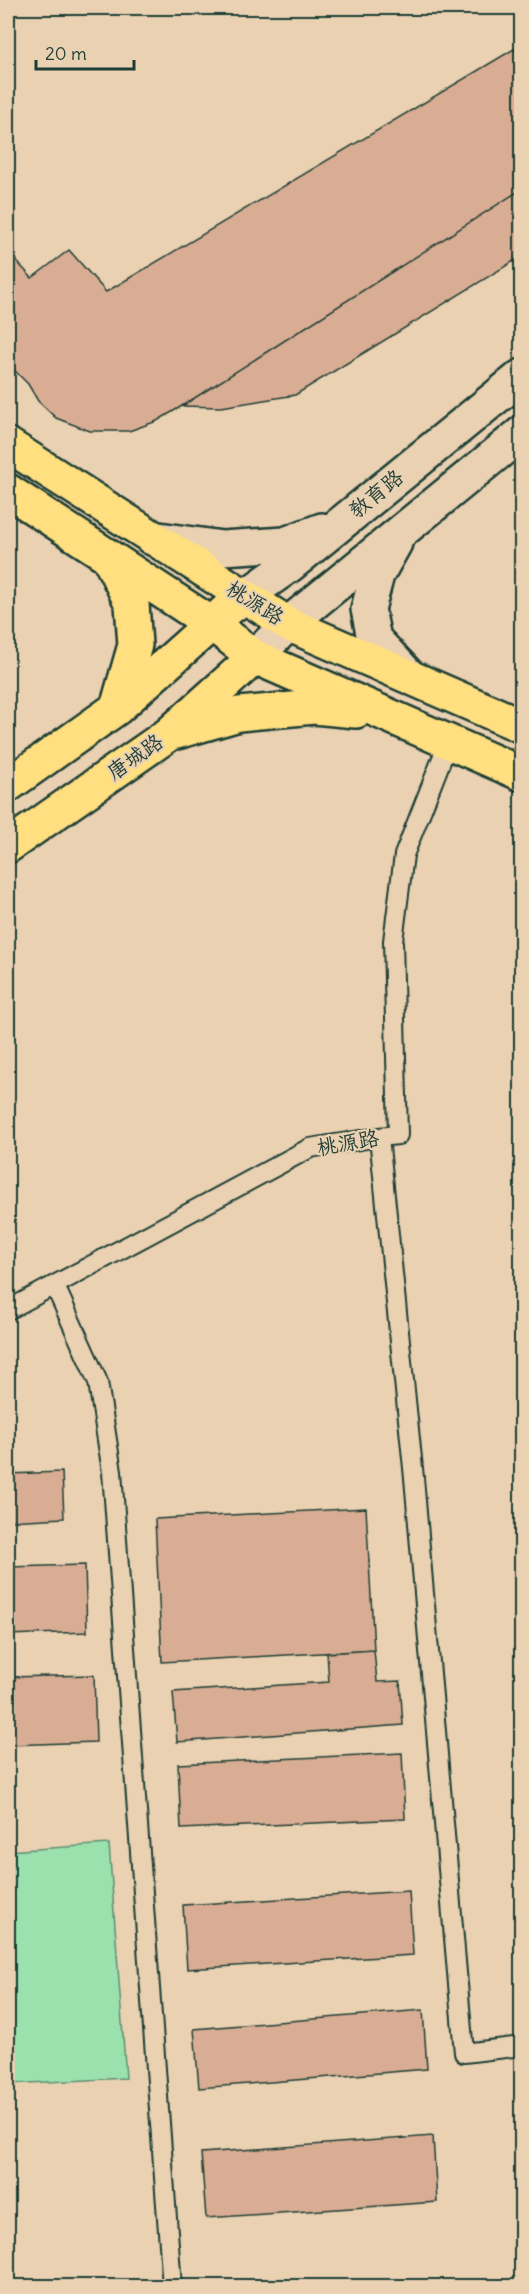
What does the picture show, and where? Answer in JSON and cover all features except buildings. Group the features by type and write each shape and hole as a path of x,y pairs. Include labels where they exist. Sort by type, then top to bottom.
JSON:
{"main road":[{"name":"教育路","path":"229,610 290,565 522,376"},
{"path":"255,657 288,624 522,433"},
{"name":"桃源路","path":"8,445 152,537 229,610 255,657 522,774"},
{"name":"桃源路","path":"8,490 108,556 229,610 288,624 522,726"},
{"path":"152,537 222,548 285,544 338,525"},
{"path":"401,532 377,575 368,609 374,639 410,677"},
{"path":"108,556 132,604 135,645 117,708"},
{"path":"8,785 117,708 229,610"},
{"name":"唐城路","path":"8,846 169,734 255,657"},
{"path":"169,734 239,714 314,707 386,714"}],"lane":[{"name":"桃源路","path":"8,1310 310,1148 398,1136 393,941 404,855 448,743"},
{"path":"379,1137 414,1479 464,2053 522,2046"},
{"path":"55,1286 98,1382 112,1472 172,2286"}],"green space":[{"path":"109,1844 126,2078 8,2084 8,1851"}]}
